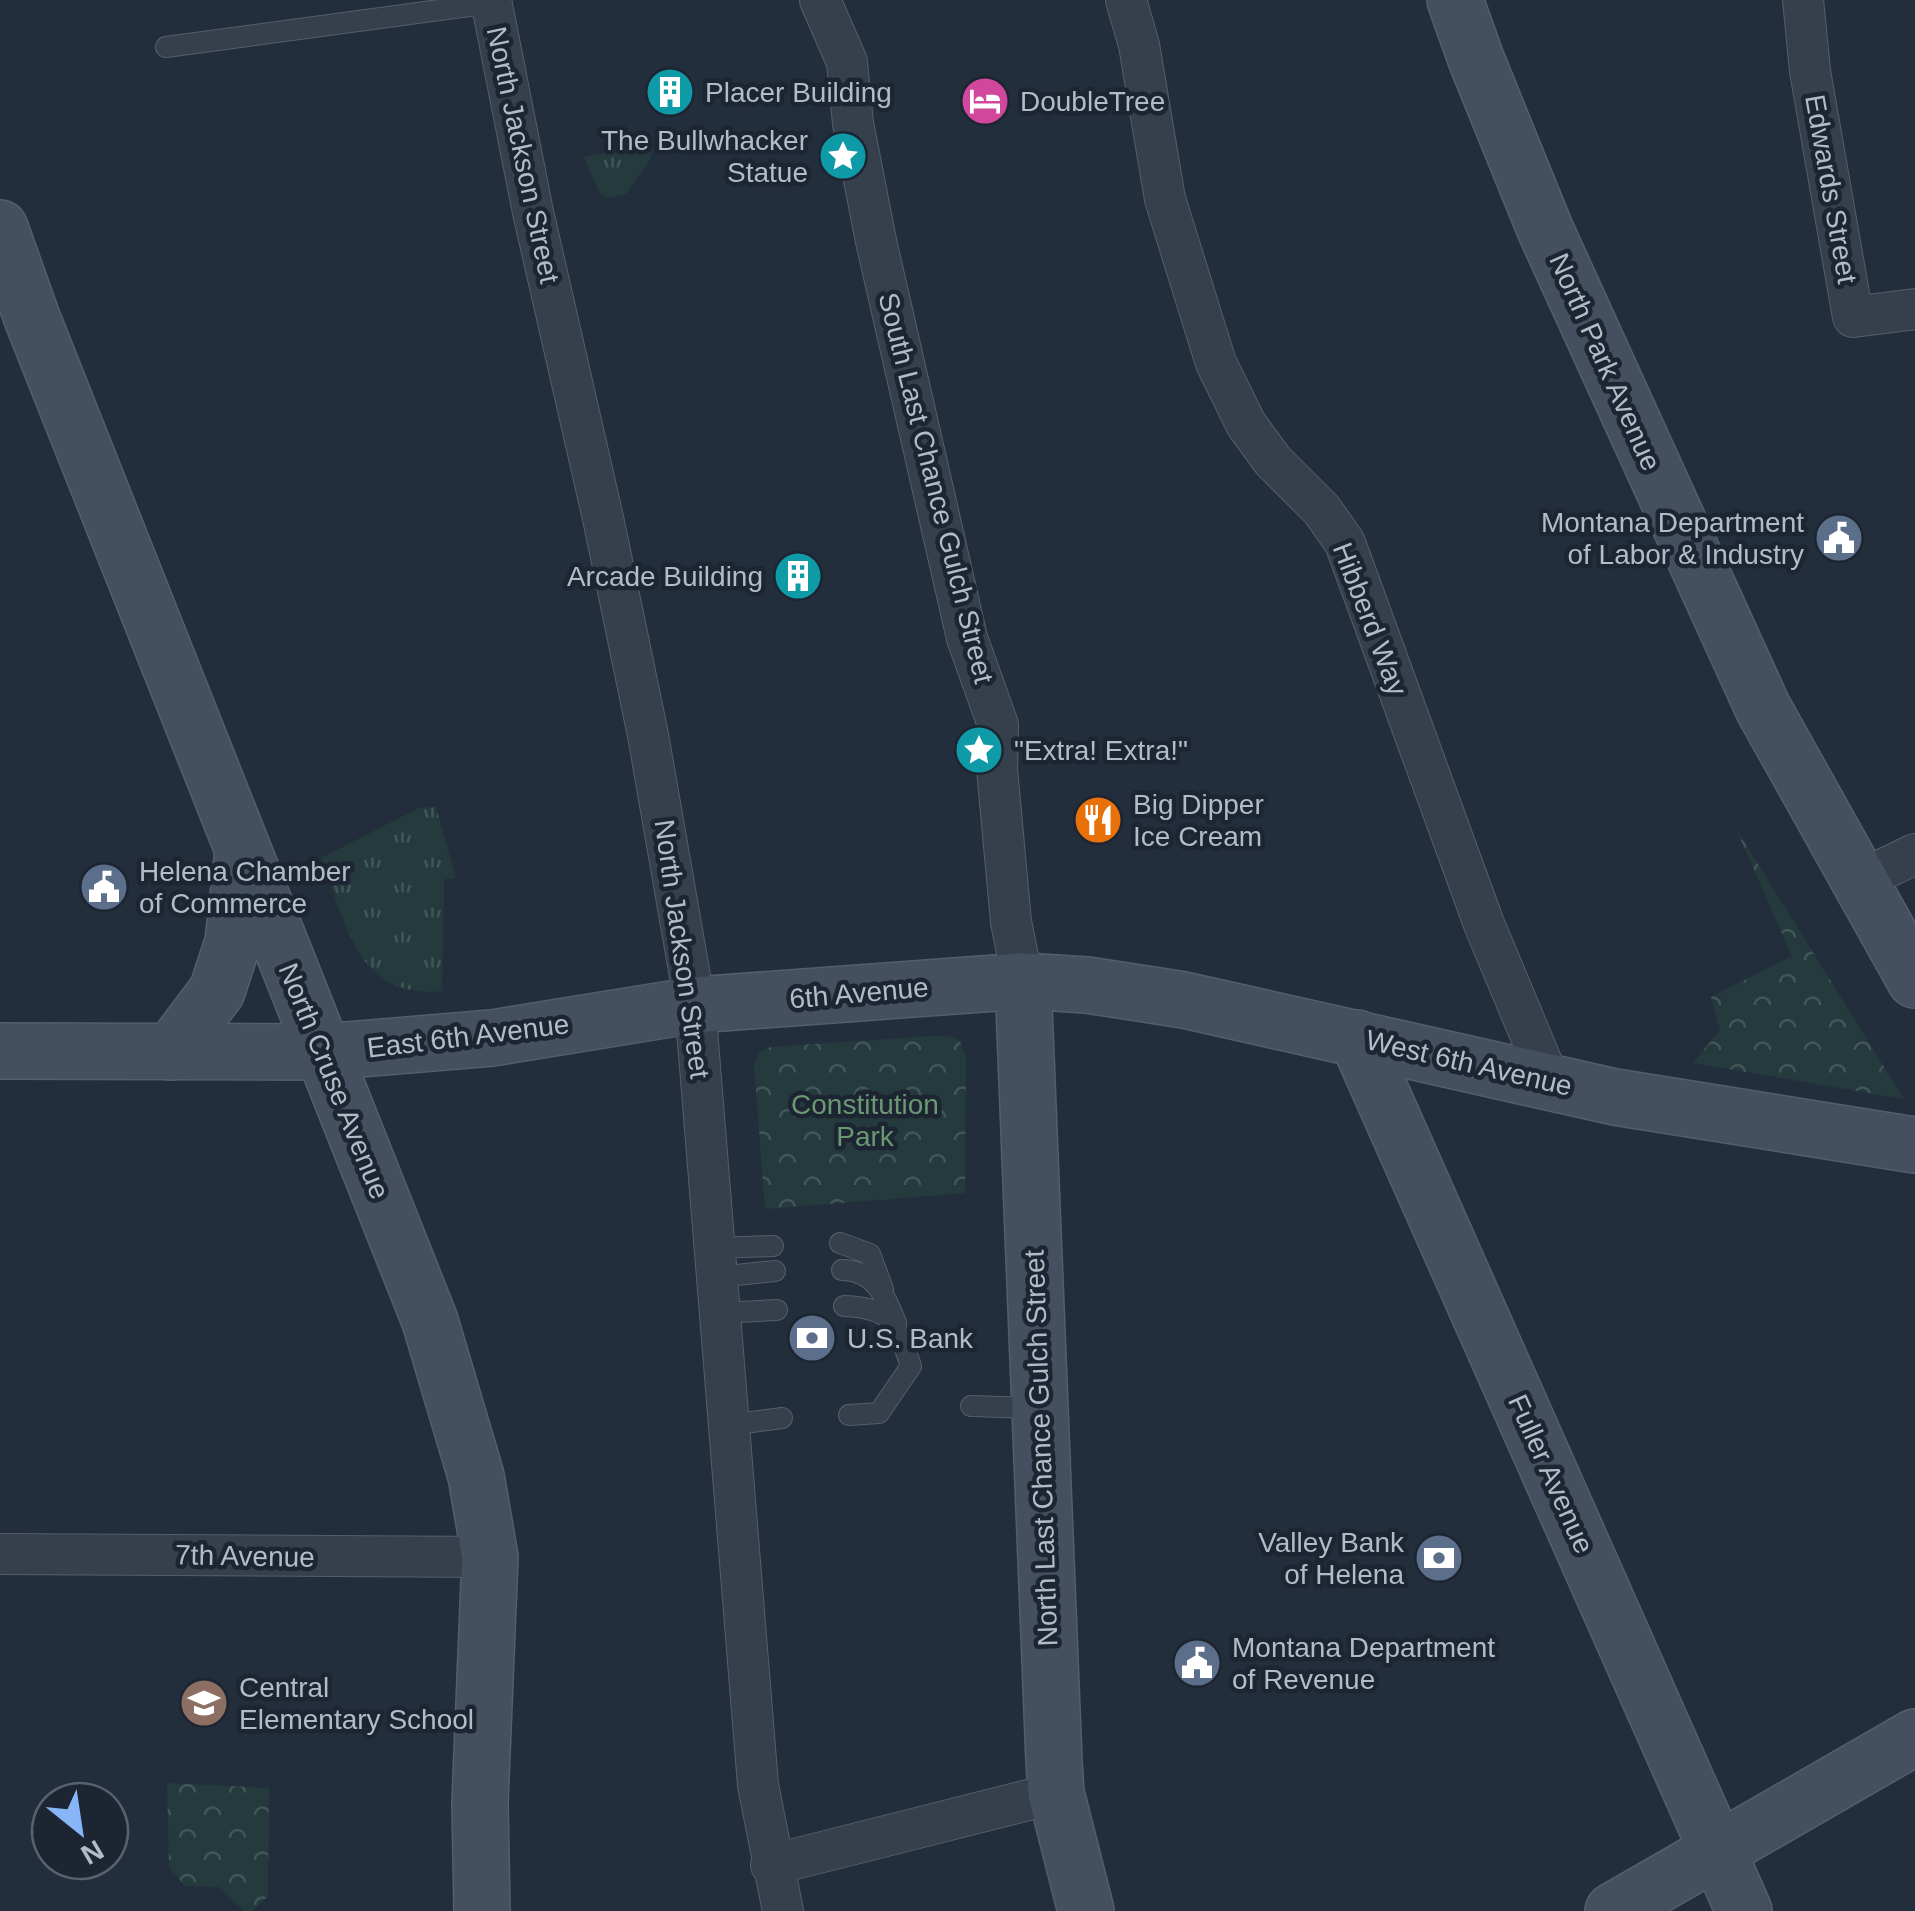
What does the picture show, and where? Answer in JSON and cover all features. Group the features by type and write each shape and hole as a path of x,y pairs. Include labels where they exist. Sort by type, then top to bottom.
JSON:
{"street":[{"name":"South Last Chance Gulch Street","path":"820,0 848,62 852,124 876,241 967,638 998,726 997,769 1011,922 1023,981"},
{"name":"Hibberd Way","path":"1126,0 1138,45 1165,199 1216,363 1246,424 1264,449 1322,510 1345,543 1484,924 1550,1082"},
{"name":"North Park Avenue","path":"1455,0 1545,229 1763,708 1915,980"},
{"name":"Edwards Street","path":"1803,0 1810,71 1853,316 1915,309"},
{"name":"North Jackson Street","path":"491,2 532,212 604,518 696,1005 758,1785 783,1911"},
{"name":"North Cruse Avenue","path":"0,228 32,318 430,1321 476,1476 490,1558 480,1802 482,1911"},
{"path":"171,1052 217,991 233,942 243,851"},
{"path":"1858,881 1915,854"},
{"name":"6th Avenue","path":"696,1005 1023,981"},
{"name":"West 6th Avenue","path":"1023,981 1087,985 1184,1000 1615,1097 1915,1145"},
{"name":"North Last Chance Gulch Street","path":"1023,981 1056,1793 1086,1911"},
{"name":"East 6th Avenue","path":"0,1051 323,1052 492,1038 696,1005"},
{"name":"Fuller Avenue","path":"1357,1038 1744,1911"},
{"name":"7th Avenue","path":"0,1554 490,1558"},
{"path":"1613,1911 1915,1738"},
{"path":"771,1865 1056,1793"}],"lane":[{"path":"166,47 491,2"},
{"path":"840,1243 870,1254 911,1366 879,1413 848,1415"},
{"path":"717,1279 774,1246"},
{"path":"842,1270 856,1270 884,1291"},
{"path":"717,1279 775,1272"},
{"path":"717,1279 777,1310"},
{"path":"844,1306 874,1308 897,1325"},
{"path":"971,1406 1039,1408"},
{"path":"729,1425 782,1418"}],"green space":[{"path":"652,144 651,158 626,194 607,198 599,192 584,157"},
{"path":"436,807 456,878 444,879 442,991 413,990 391,983 359,951 347,930 321,858 419,808"},
{"path":"1735,827 1904,1099 1693,1063 1720,1030 1711,997 1792,956"},
{"name":"Constitution Park","path":"948,1035 960,1041 966,1058 965,1193 765,1209 754,1064 758,1054 770,1047"},
{"path":"167,1783 269,1788 268,1896 252,1911 244,1911 219,1887 185,1886 169,1867"}],"place":[{"name":"Placer Building","path":"670,92"},
{"name":"DoubleTree","path":"985,101"},
{"name":"The Bullwhacker Statue","path":"843,156"},
{"name":"Montana Department of Labor & Industry","path":"1839,538"},
{"name":"Arcade Building","path":"798,576"},
{"name":"\"Extra! Extra!\"","path":"979,750"},
{"name":"Big Dipper Ice Cream","path":"1098,820"},
{"name":"Helena Chamber of Commerce","path":"104,887"},
{"name":"U.S. Bank","path":"812,1338"},
{"name":"Valley Bank of Helena","path":"1439,1558"},
{"name":"Montana Department of Revenue","path":"1197,1663"},
{"name":"Central Elementary School","path":"204,1703"}]}
